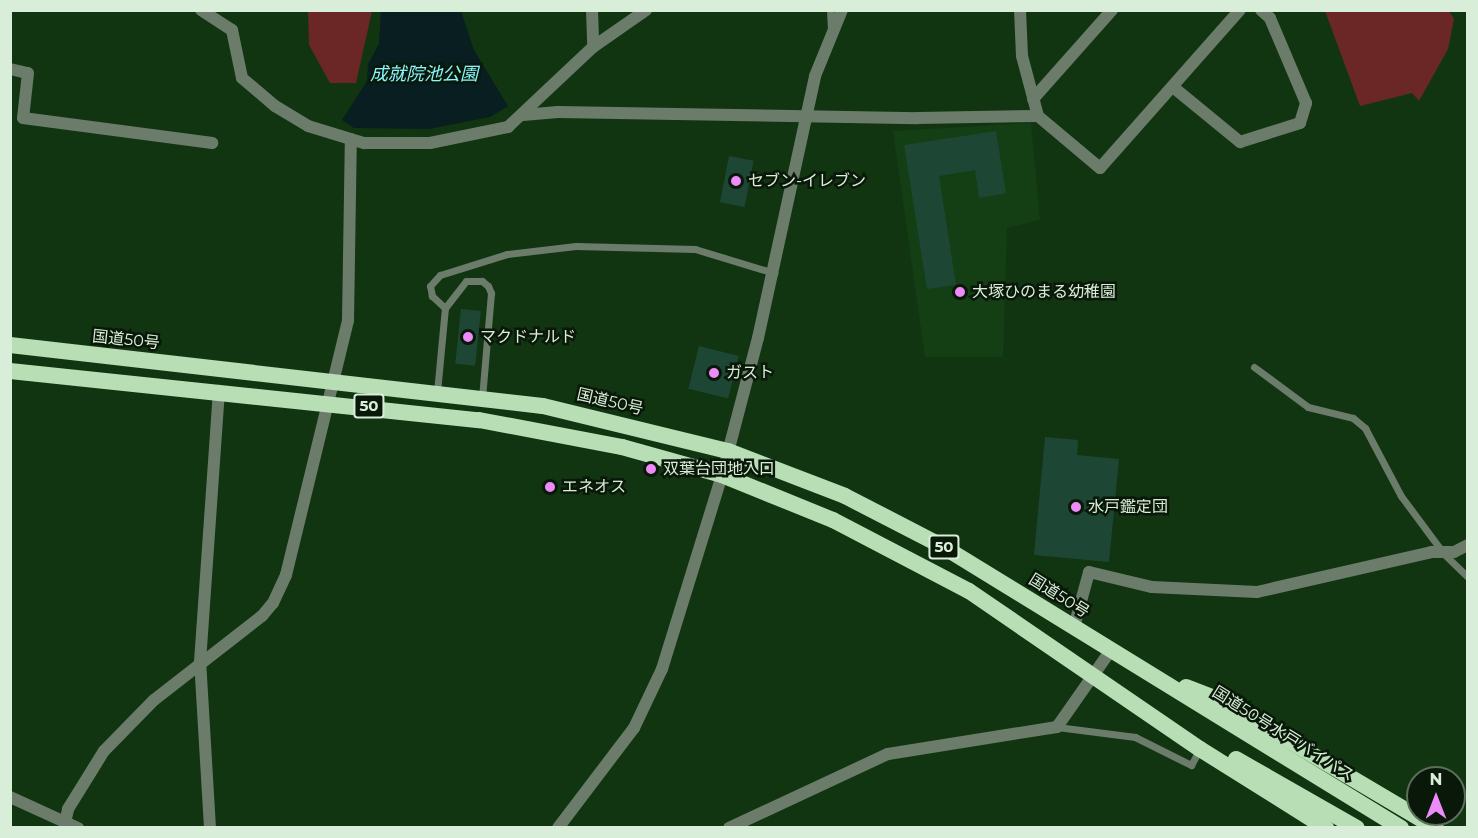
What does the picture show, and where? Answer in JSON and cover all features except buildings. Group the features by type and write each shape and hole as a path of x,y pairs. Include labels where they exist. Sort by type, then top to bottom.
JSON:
{"highway":[{"name":"国道50号","path":"10,345 482,397 601,418 728,451 796,476 906,526 1146,671"},
{"name":"50","path":"10,371 326,401 543,430 622,447 722,475 894,549 969,591 1131,699 1358,828"},
{"name":"国道50号水戸バイパス","path":"1146,671 1401,828"},
{"path":"1146,671 1218,699 1436,828"},
{"path":"1131,699 1200,749 1326,828"}],"street":[{"path":"201,10 232,30 242,78 275,106 308,126 351,139 430,143 508,127 523,115 541,93 593,46 646,10"},
{"path":"592,10 593,46"},
{"path":"558,828 621,747 650,700 722,475 774,273 815,76 831,29 842,10"},
{"path":"1020,10 1022,56 1038,116 1100,168 1240,10"},
{"path":"1034,99 1112,10"},
{"path":"1173,87 1240,142 1300,123 1306,103 1270,18 1261,10"},
{"path":"10,69 28,73 23,118 212,143"},
{"path":"523,115 558,112 918,118 1038,116"},
{"path":"65,824 68,809 104,751 154,700 200,662 244,633 273,603 286,575 326,401 336,381 351,295 351,139"},
{"path":"210,828 200,662 219,391"},
{"path":"1074,627 1089,572 1152,587 1257,592 1431,552 1444,554 1467,545"},
{"path":"729,828 888,754 1057,727 1111,650"},
{"path":"10,797 78,828"}],"lane":[{"path":"830,10 831,29"},
{"path":"445,308 432,296 430,286 440,274 507,254 565,248 695,249 774,273"},
{"path":"437,392 445,308 466,281 488,285 491,293 482,397"},
{"path":"1254,367 1308,407 1353,418 1365,428 1401,496 1444,554 1467,577"},
{"path":"1057,727 1135,737 1191,765 1200,749"}],"shaded area":[{"path":"308,11 372,11 356,83 330,83 309,45"},
{"path":"1325,11 1449,11 1454,19 1448,49 1419,101 1412,93 1360,106"},
{"name":"大塚ひのまる幼稚園","path":"1031,123 1040,220 1007,228 1003,357 925,357 893,131"}],"water":[{"name":"成就院池公園","path":"381,11 461,11 474,50 508,106 490,117 429,129 354,128 342,120 367,81 368,64 379,44"}],"place":[{"name":"セブン-イレブン","path":"736,181"},
{"name":"大塚ひのまる幼稚園","path":"960,292"},
{"name":"マクドナルド","path":"468,337"},
{"name":"ガスト","path":"714,373"},
{"name":"双葉台団地入口","path":"651,469"},
{"name":"エネオス","path":"550,487"},
{"name":"水戸鑑定団","path":"1076,507"}]}
